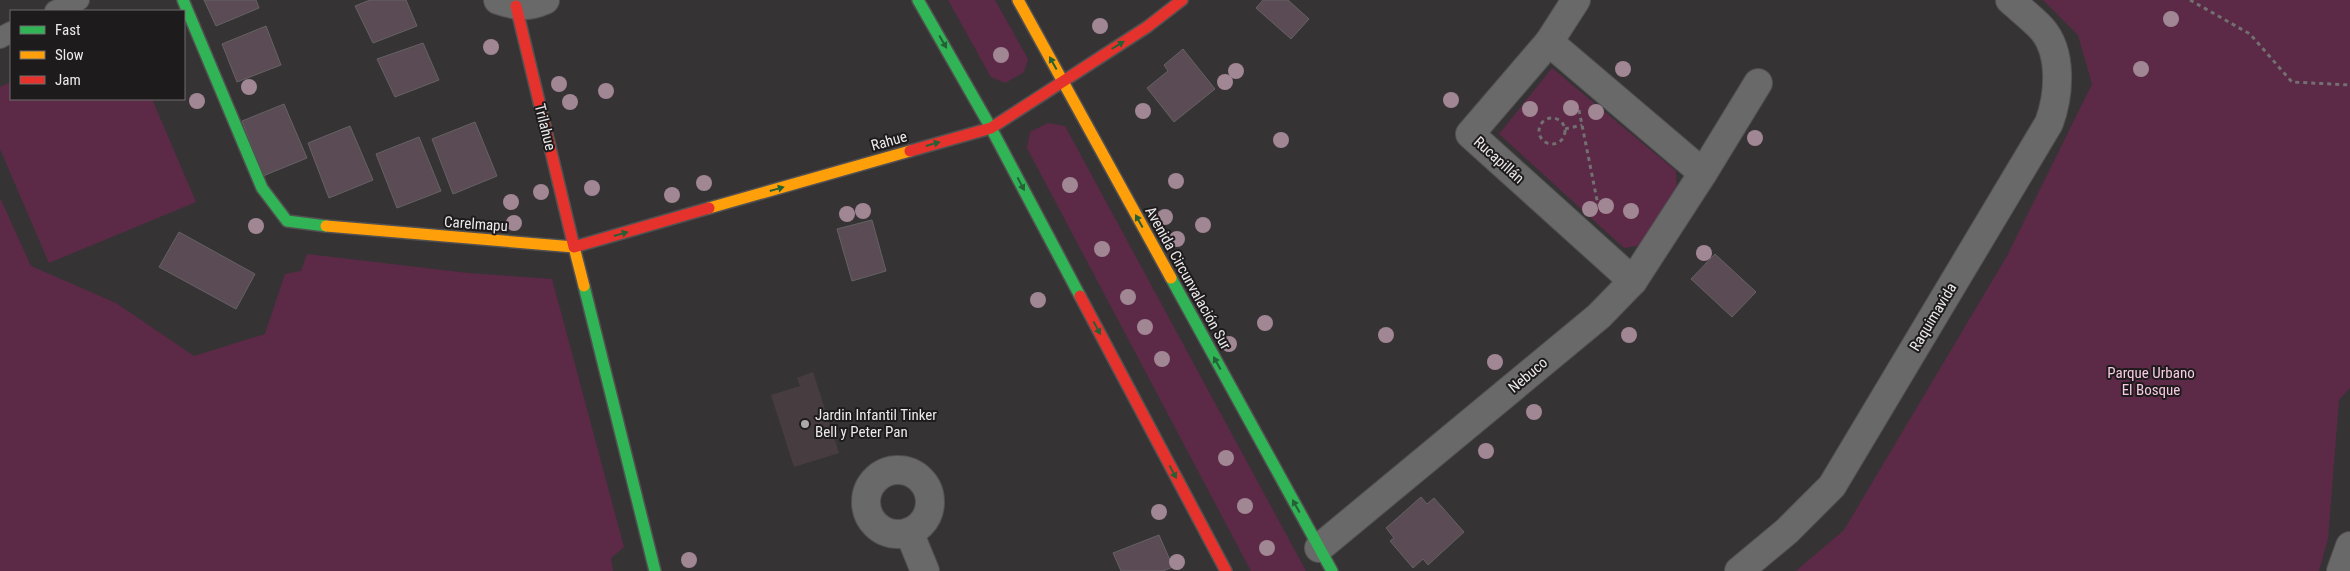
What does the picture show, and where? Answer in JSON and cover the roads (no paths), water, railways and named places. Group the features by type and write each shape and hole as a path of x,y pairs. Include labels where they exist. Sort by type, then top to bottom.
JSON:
{"street":[{"name":"Carelmapu","path":"183,0 262,188 287,221 337,228 574,247"},
{"name":"Trilahue","path":"545,0 533,5 507,3 574,247"},
{"path":"918,0 991,128 1226,571"},
{"name":"Avenida Circunvalación Sur","path":"1018,0 1326,560"},
{"name":"Rahue","path":"574,247 991,128 1147,26 1182,0"},
{"name":"Rucapillán","path":"1576,0 1549,42 1470,134 1633,280"},
{"name":"Raquimavida","path":"1739,571 1787,531 1832,486 2049,124 2054,109 2058,77 2053,54 2044,31 2010,0"},
{"path":"1549,42 1703,173"},
{"name":"Nebuco","path":"1326,560 1599,316 1633,280 1703,173 1758,83"},
{"path":"574,247 655,571"},
{"path":"909,532 925,571"},
{"path":"2341,571 2350,546"}],"lane":[{"path":"57,10 79,0"}],"place":[{"name":"Jardin Infantil Tinker Bell y Peter Pan","path":"805,424"}],"park label":[{"name":"Parque Urbano El Bosque","path":"2151,382"}]}
